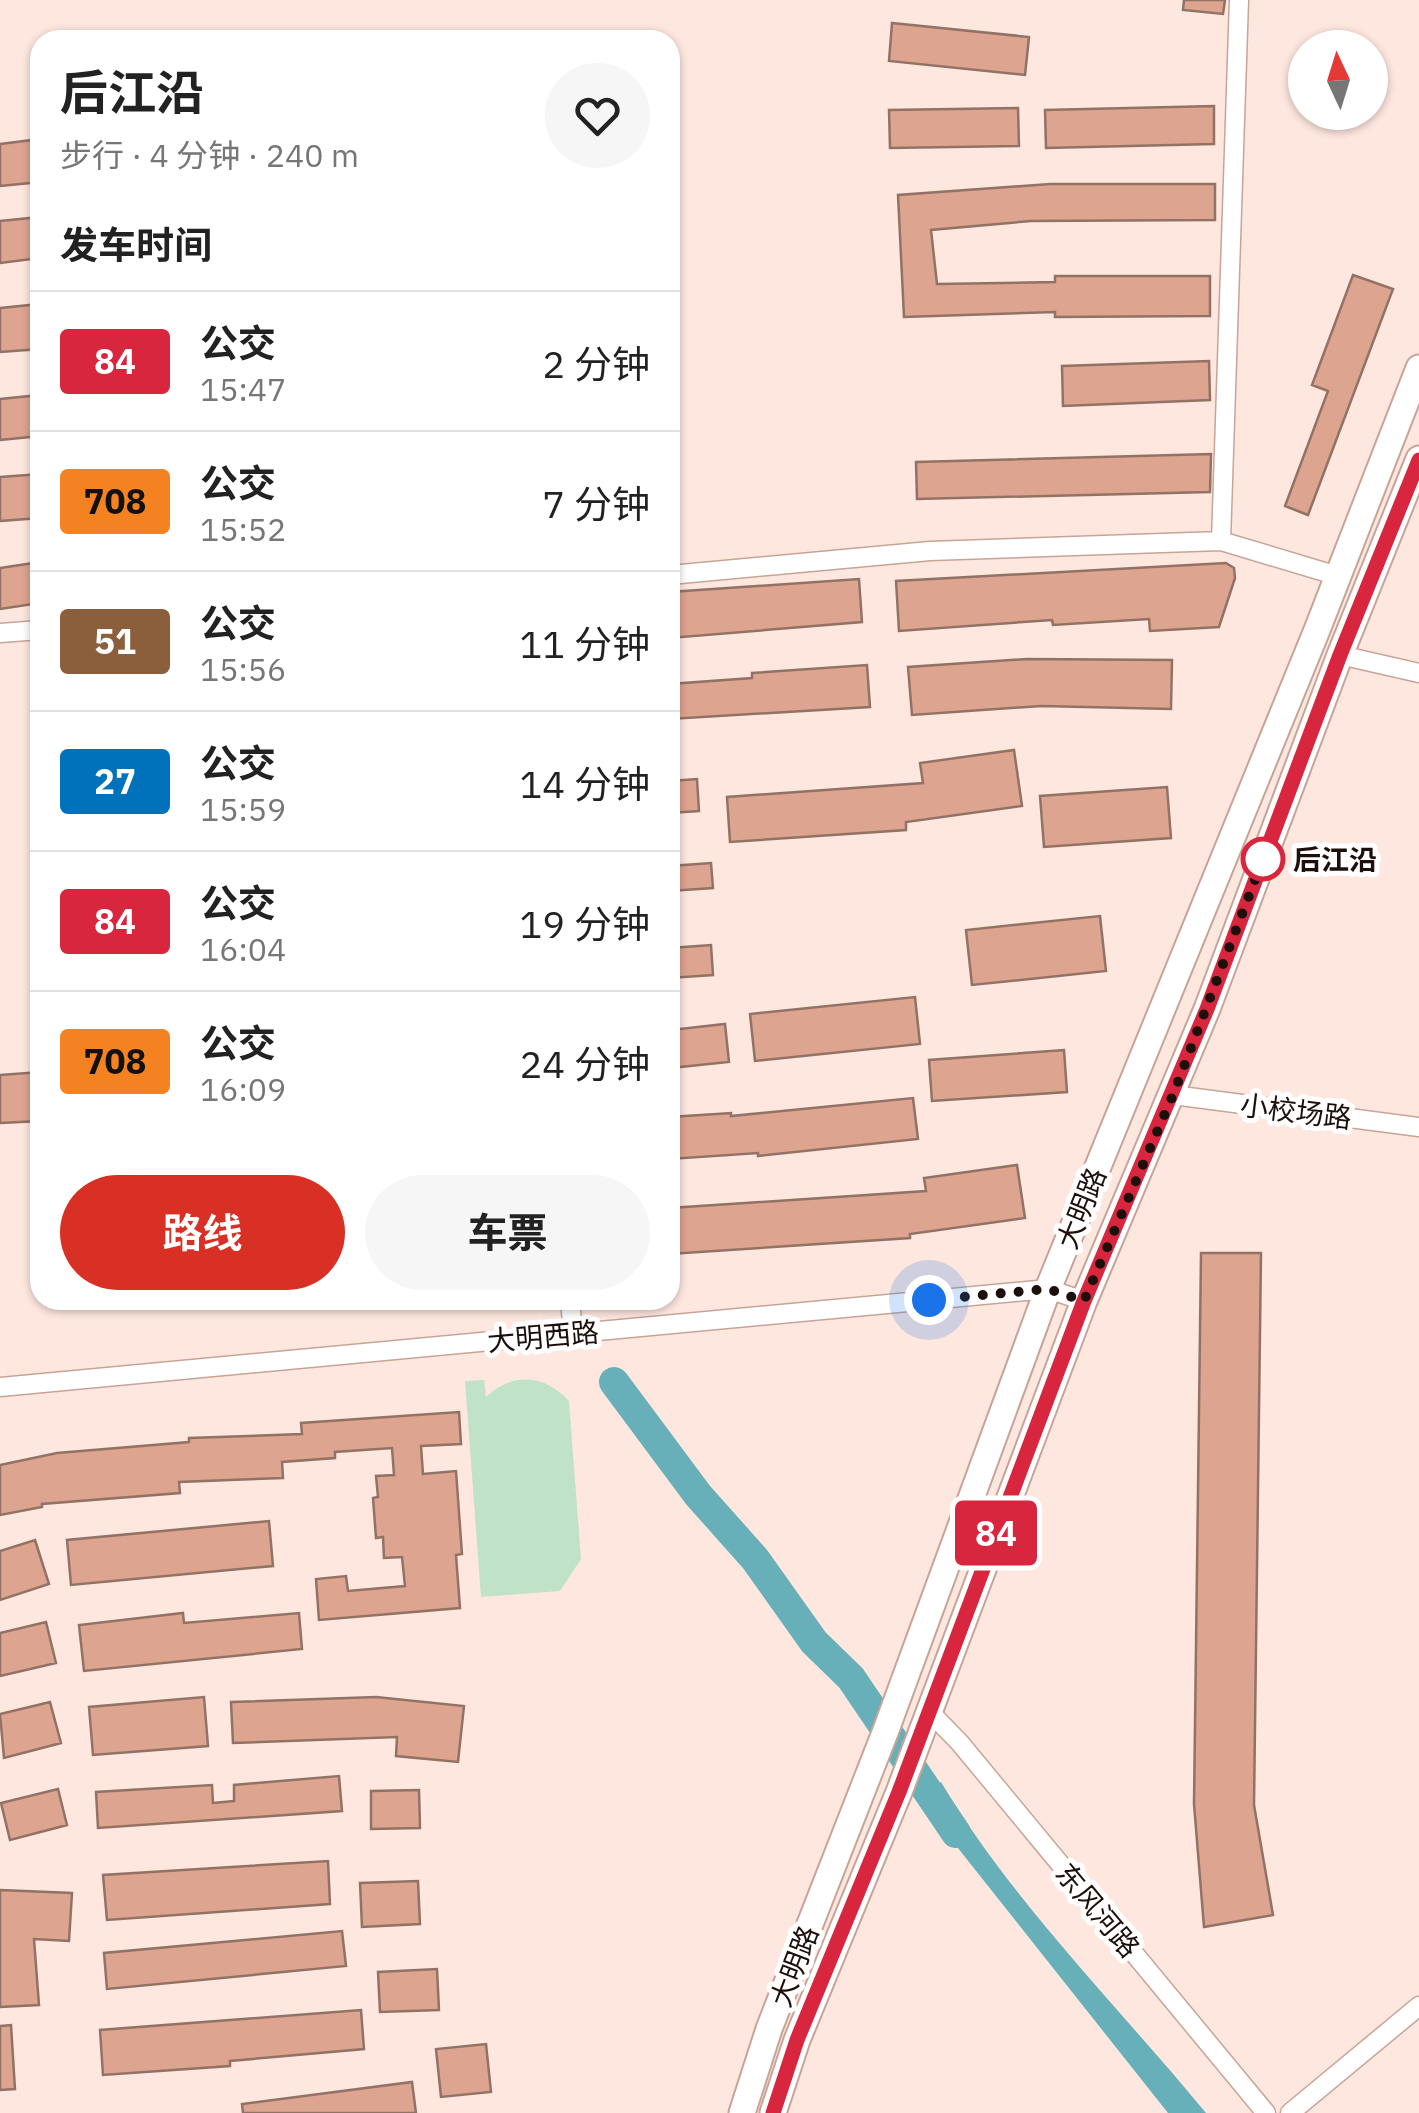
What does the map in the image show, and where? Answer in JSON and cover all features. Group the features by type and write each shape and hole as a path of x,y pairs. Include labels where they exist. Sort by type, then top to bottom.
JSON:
{"main road":[{"name":"大明路","path":"742,2113 769,2029 872,1765 1048,1289 1419,368"},
{"path":"773,2113 797,2040 899,1792 1084,1301 1173,1095 1340,655 1419,460"}],"street":[{"path":"1221,542 1239,0"},
{"path":"680,574 930,551 1221,542 1338,576"},
{"path":"0,633 30,631"},
{"path":"1340,655 1419,673"},
{"name":"小校场路","path":"1173,1095 1419,1127"},
{"name":"大明西路","path":"0,1387 1048,1289 1084,1301"},
{"path":"571,1310 573,1334"},
{"name":"东风河路","path":"928,1710 960,1743 1266,2113"},
{"path":"1290,2113 1419,2006"}],"green space":[{"path":"484,1380 486,1397 507,1383 528,1380 550,1385 569,1401 581,1559 560,1591 481,1597 465,1381"}],"water":[{"path":"941,1782 1000,1870 1206,2113 1168,2113 946,1833 935,1805 935,1786"}],"building":[{"path":"1184,0 1225,0 1223,14 1183,10"},
{"path":"892,23 1029,37 1025,75 889,61"},
{"path":"1214,106 1214,144 1046,148 1045,110"},
{"path":"1018,108 1019,146 890,148 889,110"},
{"path":"30,140 30,183 0,186 0,144"},
{"path":"1050,184 1215,184 1215,220 1031,221 931,230 937,284 1055,282 1055,276 1210,276 1210,316 1055,317 1055,312 904,317 898,195"},
{"path":"30,218 30,259 0,263 0,221"},
{"path":"1353,275 1393,289 1308,515 1285,506 1328,391 1312,385"},
{"path":"30,305 30,350 0,352 0,308"},
{"path":"1209,361 1210,400 1063,406 1062,366"},
{"path":"30,396 30,437 0,440 0,399"},
{"path":"1211,454 1210,492 917,499 916,462"},
{"path":"30,475 30,519 0,521 0,477"},
{"path":"1226,563 1234,568 1235,578 1219,627 1150,631 1149,619 1053,625 1052,620 899,631 896,581"},
{"path":"30,564 30,604 0,609 0,568"},
{"path":"859,579 862,622 680,637 680,591"},
{"path":"1027,659 1172,660 1171,709 1041,706 912,715 908,667"},
{"path":"867,665 870,707 680,718 680,683 752,678 752,673"},
{"path":"1014,750 1022,806 906,822 906,830 730,842 727,797 923,783 920,763"},
{"path":"697,779 699,811 680,812 680,780"},
{"path":"1167,787 1171,838 1044,847 1040,796"},
{"path":"711,863 713,888 680,890 680,865"},
{"path":"1100,916 1106,971 972,985 966,930"},
{"path":"711,945 713,975 680,977 680,947"},
{"path":"915,997 920,1044 755,1061 750,1014"},
{"path":"725,1024 729,1062 680,1067 680,1029"},
{"path":"1064,1050 1067,1092 932,1101 929,1060"},
{"path":"30,1073 30,1122 0,1123 0,1075"},
{"path":"913,1098 918,1139 758,1156 680,1158 680,1116 731,1116"},
{"path":"1017,1165 1025,1218 910,1234 910,1238 680,1253 680,1207 926,1191 924,1178"},
{"path":"1201,1253 1261,1253 1254,1805 1273,1915 1204,1927 1194,1804"},
{"path":"459,1412 461,1444 421,1446 423,1474 456,1471 462,1554 456,1555 460,1608 319,1620 316,1579 346,1576 348,1591 405,1586 402,1557 384,1558 383,1537 376,1538 376,1476 394,1475 392,1448 335,1452 335,1458 282,1462 283,1478 179,1482 180,1493 42,1504 0,1515 0,1465 57,1453 189,1442 189,1438 302,1434 301,1423"},
{"path":"269,1521 273,1566 71,1585 67,1540"},
{"path":"35,1540 49,1584 0,1600 0,1551"},
{"path":"183,1613 184,1623 299,1613 302,1649 84,1671 79,1625"},
{"path":"46,1622 56,1663 0,1676 0,1633"},
{"path":"204,1697 208,1746 93,1755 89,1707"},
{"path":"376,1697 464,1706 458,1762 396,1756 397,1737 233,1743 231,1702"},
{"path":"50,1702 61,1743 4,1758 0,1714"},
{"path":"339,1776 342,1811 98,1828 96,1792 212,1785 213,1803 234,1801 234,1785"},
{"path":"58,1789 67,1825 10,1840 1,1803"},
{"path":"419,1790 420,1828 371,1829 371,1791"},
{"path":"328,1861 330,1904 107,1920 103,1875"},
{"path":"418,1881 420,1924 362,1927 360,1883"},
{"path":"0,1890 72,1893 69,1941 34,1939 39,2005 0,2007"},
{"path":"342,1931 346,1966 107,1989 104,1953"},
{"path":"437,1969 439,2010 380,2012 378,1972"},
{"path":"361,2010 364,2049 230,2061 230,2066 103,2075 100,2030"},
{"path":"11,2025 15,2089 0,2090 0,2026"},
{"path":"486,2044 491,2092 441,2097 436,2049"},
{"path":"412,2082 416,2113 243,2113 242,2104"}],"waterway":[{"path":"614,1382 698,1495 755,1559 814,1642 851,1678 956,1833"}],"bus line":[{"name":"84","path":"773,2113 797,2040 899,1792 1084,1301 1173,1095 1340,655 1419,460"}],"place":[{"name":"后江沿","path":"1263,859"}],"route":[{"path":"929,1300 1048,1289 1084,1301 1173,1095 1263,859"}]}
